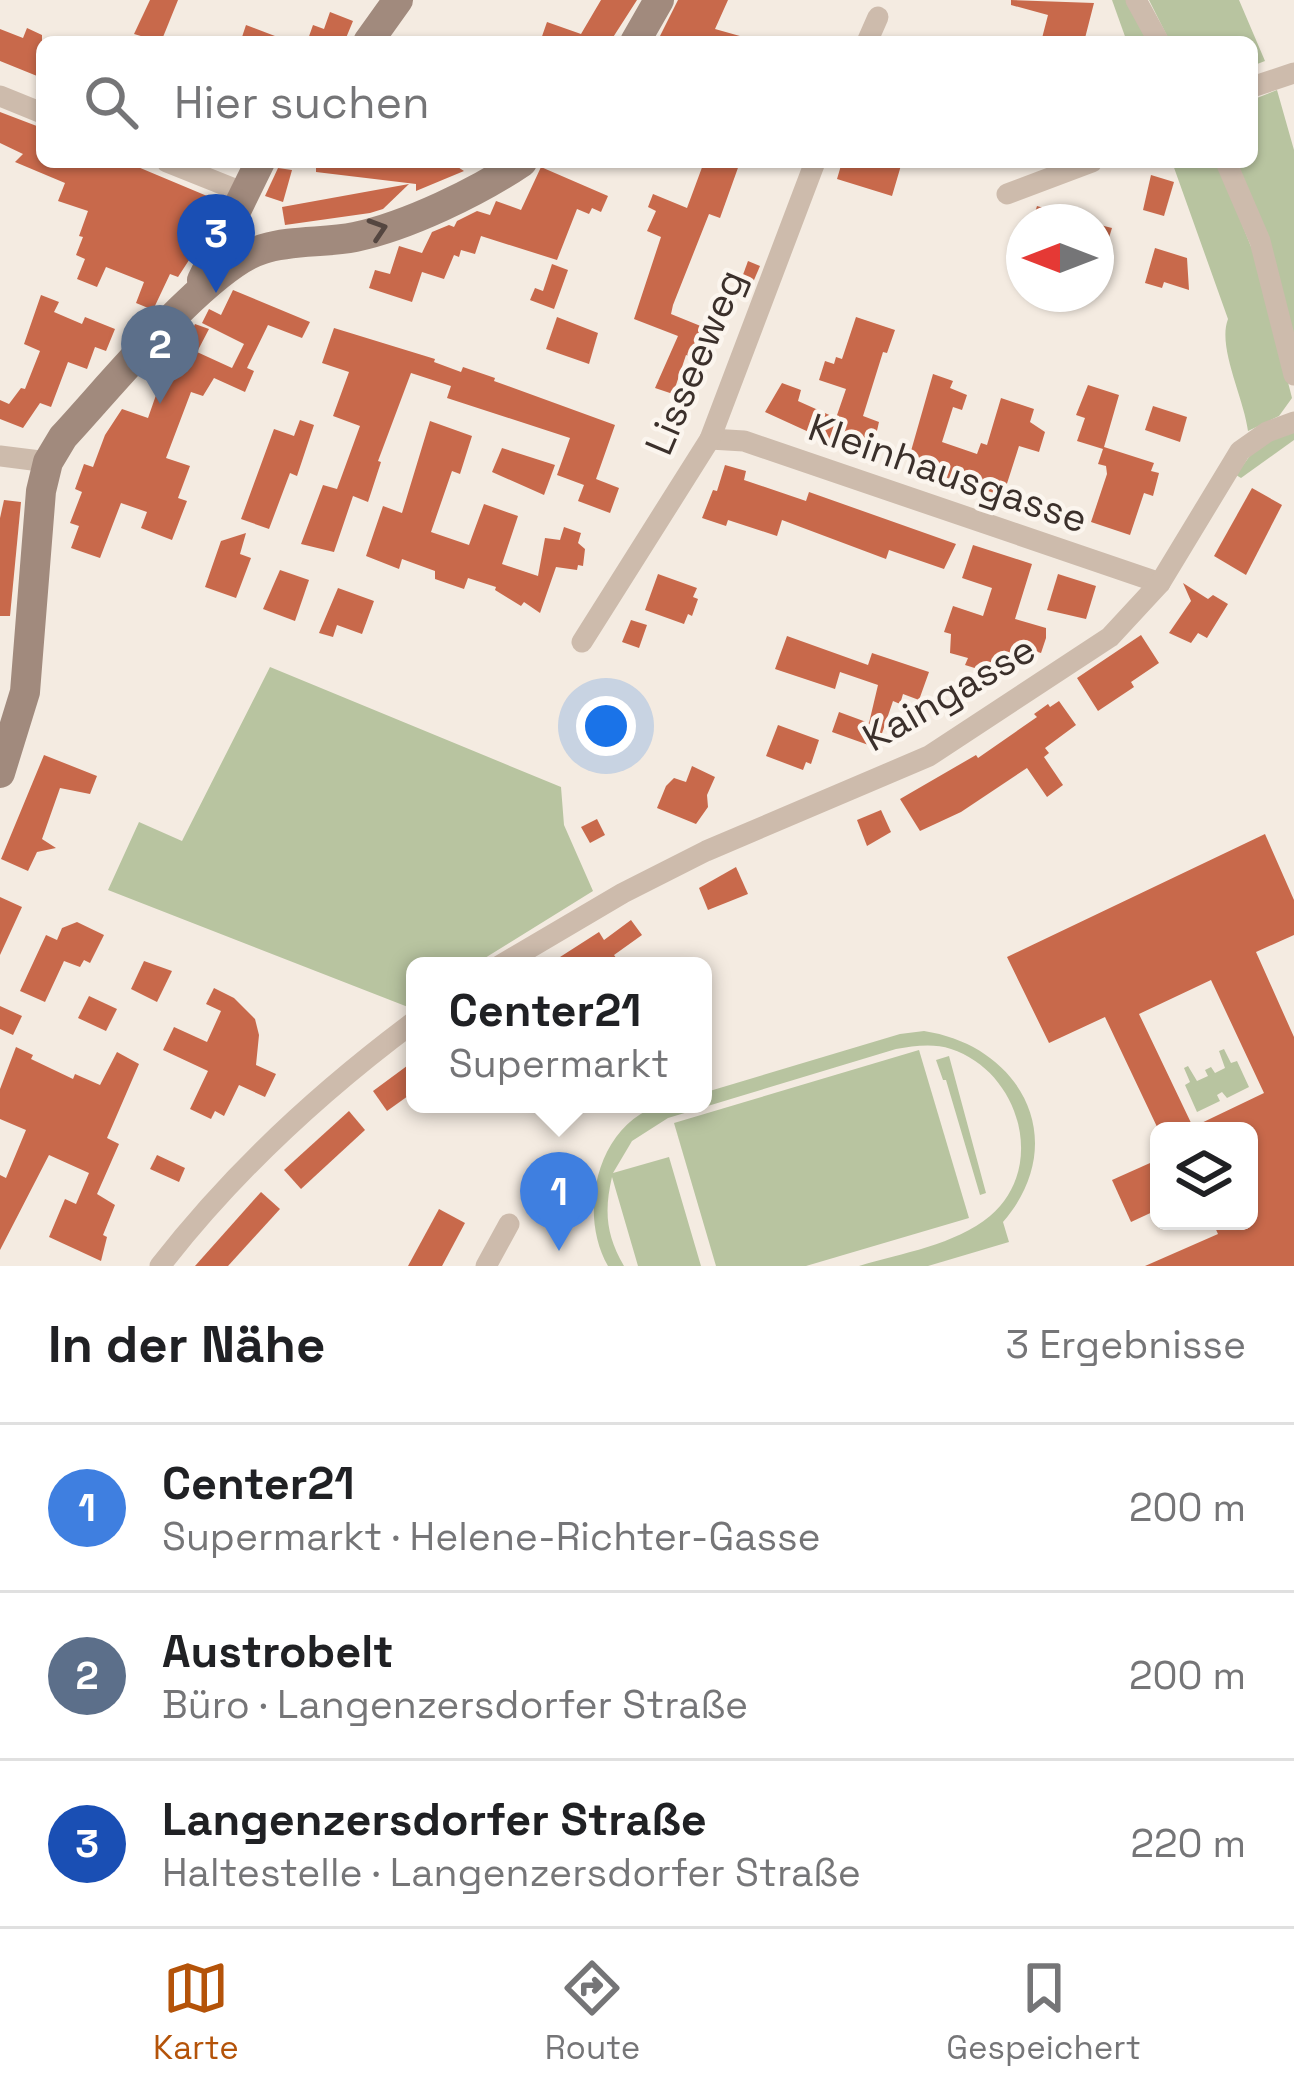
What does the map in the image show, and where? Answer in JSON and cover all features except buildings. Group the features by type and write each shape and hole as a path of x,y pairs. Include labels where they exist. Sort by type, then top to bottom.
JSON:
{"main road":[{"path":"372,36 398,0"},
{"path":"638,36 658,0"},
{"path":"188,303 258,168"},
{"path":"0,773 25,692 41,491 48,462 63,436 231,264 263,249 386,228 511,168"},
{"path":"242,206 246,236 263,249"}],"street":[{"path":"1136,0 1156,36"},
{"path":"870,36 878,17"},
{"path":"1258,85 1294,73"},
{"path":"0,96 36,110"},
{"path":"177,168 242,206"},
{"name":"Lisseeweg","path":"582,642 710,439 813,168"},
{"path":"1006,194 1076,168"},
{"path":"1229,168 1260,241 1294,375"},
{"name":"Kaingasse","path":"514,957 706,851 929,756 1111,637 1160,583 1240,451 1267,432 1294,422"},
{"name":"Kleinhausgasse","path":"710,439 744,441 1160,583"},
{"path":"0,456 48,462"},
{"path":"160,1266 328,1086 406,1028"},
{"path":"486,1266 508,1223"}],"green space":[{"path":"1112,0 1130,0 1147,36 1125,36"},
{"path":"1149,0 1239,0 1254,36 1167,36"},
{"path":"1277,90 1294,150 1294,341 1236,168 1258,168 1258,98"},
{"path":"1174,168 1219,168 1258,264 1292,398 1279,416 1248,431 1228,358 1228,319"},
{"path":"1284,432 1294,433 1294,440 1241,478 1236,475 1254,450"},
{"path":"270,667 561,787 564,825 593,891 487,957 406,957 406,1006 108,890 139,822 182,841"},
{"path":"924,1031 958,1040 987,1056 1010,1077 1026,1102 1034,1130 1034,1161 1023,1191 1003,1222 1009,1242 928,1266 859,1266 961,1234 990,1216 1008,1196 1021,1147 1018,1122 994,1077 975,1060 951,1049 924,1046 896,1049 712,1105 712,1090"},
{"path":"1224,1049 1231,1063 1237,1061 1249,1087 1227,1098 1222,1092 1217,1095 1220,1101 1197,1112 1185,1085 1190,1082 1184,1068 1188,1066 1197,1081 1208,1076 1205,1070 1211,1067 1215,1073 1225,1068 1219,1051"},
{"path":"919,1050 969,1218 806,1266 716,1266 674,1123"},
{"path":"949,1056 986,1193 980,1195 936,1060"},
{"path":"685,1113 632,1141 613,1173 669,1157 701,1266 638,1266 612,1177 608,1223 624,1266 608,1266 599,1245 594,1196 599,1172 623,1129 641,1114"}],"place":[{"name":"Langenzersdorfer Straße","path":"216,293"},
{"name":"Austrobelt","path":"160,404"},
{"name":"Center21","path":"559,1251"}]}
